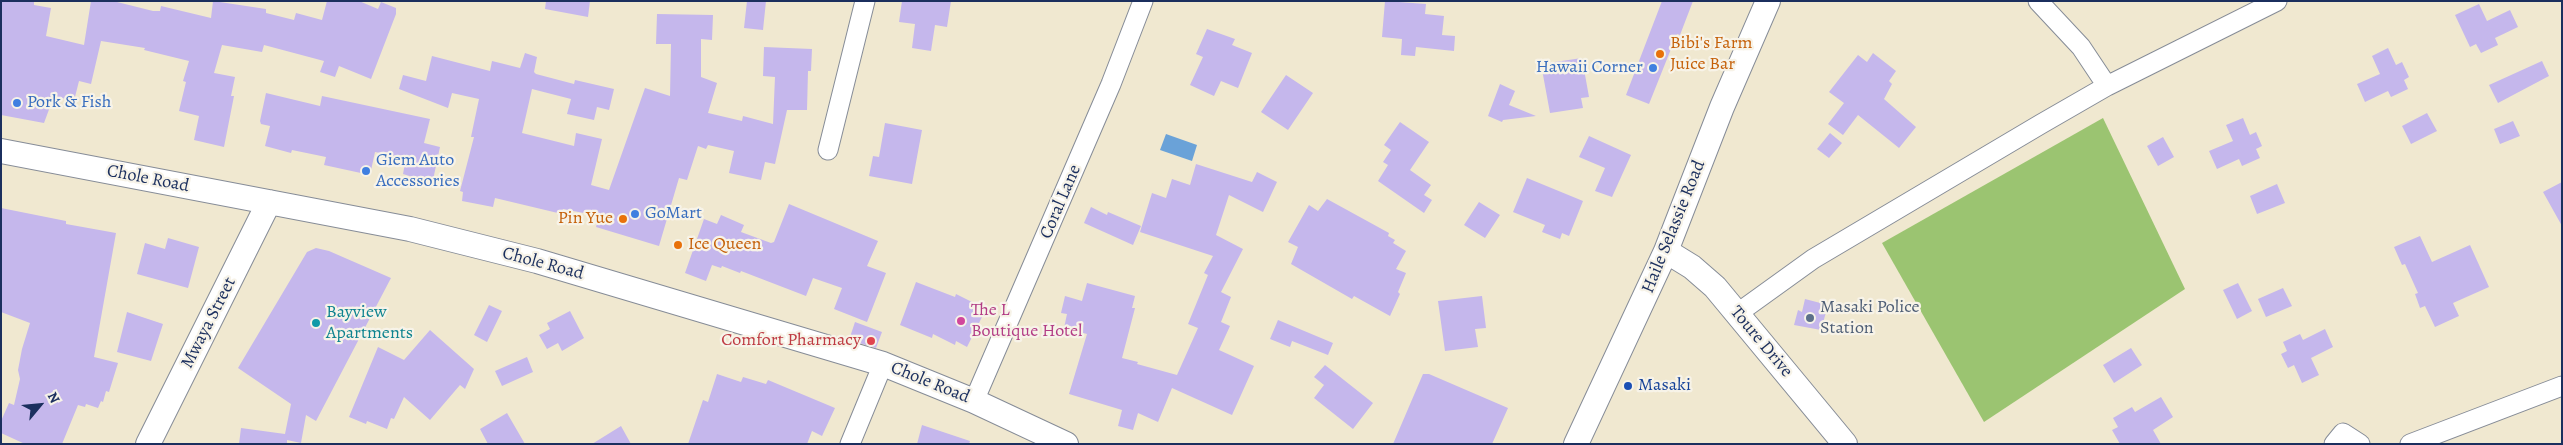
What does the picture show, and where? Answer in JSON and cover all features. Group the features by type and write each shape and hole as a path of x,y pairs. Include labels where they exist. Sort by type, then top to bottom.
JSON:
{"street":[{"path":"828,150 865,1"},
{"name":"Coral Lane","path":"974,401 1111,84 1144,1"},
{"path":"2038,1 2081,47 2108,86"},
{"path":"1738,313 1813,259 2108,86 2277,1"},
{"name":"Haile Selassie Road","path":"1576,444 1666,251 1722,106 1767,5"},
{"name":"Chole Road","path":"1,151 410,229 537,261 883,364 974,401 1066,444"},
{"name":"Mwaya Street","path":"148,444 269,202"},
{"name":"Toure Drive","path":"1666,251 1692,267 1715,287 1845,444"},
{"path":"850,444 883,364"},
{"path":"2410,444 2562,386"},
{"path":"2343,440 2360,444"}],"green space":[{"path":"2103,118 2185,289 1984,422 1882,243"}],"water":[{"path":"1166,134 1197,145 1192,161 1160,150"}],"building":[{"path":"1,1 34,1 34,5 51,8 46,36 84,45 91,1 113,1 153,11 160,11 161,6 211,18 213,1 266,9 266,13 294,20 296,13 322,20 327,1 359,1 378,9 381,2 396,8 396,14 371,79 339,66 335,77 320,72 324,61 264,45 262,52 222,45 214,73 235,77 231,96 234,96 224,147 194,140 199,116 179,111 186,82 183,81 189,61 144,50 145,48 101,41 91,84 79,81 74,101 54,96 44,123 1,115"},
{"path":"546,1 590,1 588,17 545,9"},
{"path":"747,1 766,1 763,30 744,28"},
{"path":"902,1 951,1 947,27 935,25 931,51 912,48 915,24 899,22"},
{"path":"1385,1 1426,4 1425,14 1444,16 1442,35 1455,36 1454,51 1416,47 1415,56 1401,55 1402,39 1382,37"},
{"path":"1662,1 1693,1 1680,35 1677,34 1649,104 1626,95"},
{"path":"2479,4 2487,21 2510,10 2518,27 2495,38 2498,45 2481,53 2476,44 2470,47 2455,15"},
{"path":"657,14 713,15 712,40 701,39 701,77 717,83 708,113 742,121 743,116 773,124 775,77 763,76 764,47 812,49 811,71 808,71 807,110 787,110 775,164 765,162 761,180 729,173 734,151 708,145 706,149 698,146 687,180 679,178 659,246 596,227 599,216 563,209 562,214 495,198 493,207 462,201 463,192 460,191 474,137 471,137 479,99 452,93 448,108 399,89 403,75 426,81 432,56 490,71 492,61 520,68 525,53 537,57 534,72 536,74 574,84 575,80 614,89 609,110 597,107 594,120 567,114 571,99 532,89 522,133 574,146 576,133 602,139 591,185 609,190 645,88 670,96 671,44 656,44"},
{"path":"1207,29 1235,39 1232,45 1252,53 1238,88 1221,81 1214,96 1190,85 1203,57 1196,54"},
{"path":"2388,48 2396,65 2402,62 2409,77 2404,80 2408,89 2391,97 2388,91 2365,102 2357,84 2380,74 2372,56"},
{"path":"1873,53 1896,71 1889,81 1892,84 1884,99 1916,127 1899,148 1858,115 1843,135 1828,124 1844,103 1829,92 1858,55 1867,62"},
{"path":"1582,58 1589,97 1581,98 1583,108 1550,113 1541,64"},
{"path":"2542,61 2549,76 2498,103 2489,85"},
{"path":"1286,75 1313,93 1288,130 1261,112"},
{"path":"1500,84 1515,91 1509,105 1536,116 1503,120 1502,122 1488,116"},
{"path":"266,93 320,106 322,96 430,119 424,143 440,147 433,180 419,179 403,174 406,158 375,152 370,175 324,165 326,157 292,150 291,153 265,146 270,126 261,124 260,121"},
{"path":"2427,113 2437,131 2411,144 2402,126"},
{"path":"2243,118 2250,135 2256,132 2262,146 2256,149 2260,158 2242,166 2239,159 2217,169 2209,151 2233,141 2226,125"},
{"path":"2513,121 2520,136 2500,144 2494,129"},
{"path":"1400,122 1429,142 1410,170 1431,185 1424,195 1432,200 1424,213 1378,181 1388,165 1383,162 1391,150 1384,145"},
{"path":"885,123 922,130 912,184 869,176 873,156 879,157"},
{"path":"1830,133 1842,143 1829,158 1817,149"},
{"path":"1589,136 1631,155 1612,197 1595,191 1605,168 1579,157"},
{"path":"2163,137 2174,157 2158,166 2147,146"},
{"path":"1196,164 1252,182 1257,172 1277,182 1263,212 1229,195 1216,235 1243,249 1221,292 1231,297 1221,322 1230,326 1219,350 1254,366 1232,415 1172,388 1158,422 1138,413 1133,430 1118,426 1122,410 1069,394 1087,334 1064,328 1067,314 1061,313 1065,296 1082,301 1087,283 1135,296 1132,308 1135,308 1122,358 1177,375 1198,328 1188,324 1208,275 1204,273 1213,256 1140,232 1152,193 1166,198 1172,179 1190,185"},
{"path":"1527,178 1583,201 1569,236 1562,233 1560,239 1542,232 1545,225 1513,212"},
{"path":"2562,182 2562,226 2543,192"},
{"path":"2277,184 2285,203 2257,214 2250,196"},
{"path":"1327,199 1389,233 1388,236 1395,240 1393,243 1406,251 1396,269 1406,273 1398,292 1400,294 1390,316 1354,296 1352,299 1291,264 1298,247 1288,242 1309,205 1318,211"},
{"path":"1479,202 1500,215 1485,238 1464,225"},
{"path":"789,204 878,241 867,266 886,273 867,322 834,309 842,288 813,278 806,296 741,271 740,273 722,266 721,268 712,265 706,281 685,273 704,219 717,224 721,215 744,225 741,232 771,243 774,242"},
{"path":"1091,207 1107,215 1108,212 1141,226 1133,245 1084,223"},
{"path":"1,208 66,221 66,224 116,233 94,357 118,363 109,392 106,391 103,402 101,401 98,408 86,404 85,407 78,405 62,444 25,444 1,433 1,421 9,403 14,405 20,379 18,370 22,349 30,323 1,312"},
{"path":"2420,236 2432,262 2470,245 2489,287 2453,303 2459,316 2435,327 2425,306 2420,308 2415,294 2418,293 2405,264 2402,265 2394,247"},
{"path":"168,238 199,247 188,288 137,274 145,243 165,249"},
{"name":"Bayview Apartments","path":"316,248 329,251 391,278 316,421 306,415 301,443 287,440 287,444 239,444 241,428 285,434 291,404 238,368 307,252"},
{"path":"916,282 955,297 956,294 986,309 967,347 956,341 955,345 933,334 932,338 900,325"},
{"path":"2238,283 2252,311 2237,319 2223,290"},
{"path":"2283,288 2292,306 2266,317 2258,299"},
{"path":"1482,296 1486,328 1475,329 1478,347 1445,351 1438,301"},
{"name":"Masaki Police Station","path":"1805,299 1828,305 1821,330 1794,325 1798,310 1802,312"},
{"path":"489,305 502,311 487,342 474,335"},
{"path":"570,311 584,338 562,351 558,343 547,349 539,335 550,329 547,323"},
{"path":"127,312 163,324 151,361 117,352"},
{"path":"1278,320 1333,343 1328,355 1292,341 1290,347 1270,339"},
{"path":"855,322 882,332 876,348 849,340"},
{"path":"2325,329 2333,347 2311,358 2319,375 2302,383 2294,365 2288,368 2281,354 2287,351 2283,342 2300,334 2303,340"},
{"path":"430,330 474,369 465,389 460,385 430,420 404,397 394,419 391,418 387,429 367,421 366,424 349,417 378,347 404,360"},
{"path":"2131,348 2142,365 2114,383 2103,365"},
{"path":"527,357 533,372 502,386 495,371"},
{"path":"1325,365 1373,403 1353,429 1314,398 1324,385 1314,377"},
{"path":"717,374 741,382 743,377 766,384 768,380 835,408 822,436 812,431 807,444 688,444 703,400 708,402"},
{"path":"1423,374 1429,374 1508,408 1492,444 1393,444"},
{"path":"2161,397 2173,417 2153,430 2161,444 2120,444 2112,430 2118,427 2113,418 2132,407 2135,412"},
{"path":"507,413 525,444 488,444 480,429"},
{"path":"922,425 970,441 969,444 917,444"},
{"path":"621,426 631,444 592,444"}],"place":[{"name":"Bibi's Farm Juice Bar","path":"1660,54"},
{"name":"Hawaii Corner","path":"1653,68"},
{"name":"Pork & Fish","path":"17,103"},
{"name":"Giem Auto Accessories","path":"366,171"},
{"name":"GoMart","path":"635,214"},
{"name":"Pin Yue","path":"623,219"},
{"name":"Ice Queen","path":"678,245"},
{"name":"Masaki Police Station","path":"1810,318"},
{"name":"The L Boutique Hotel","path":"961,321"},
{"name":"Bayview Apartments","path":"316,323"},
{"name":"Comfort Pharmacy","path":"871,341"},
{"name":"Masaki","path":"1628,386"}]}
